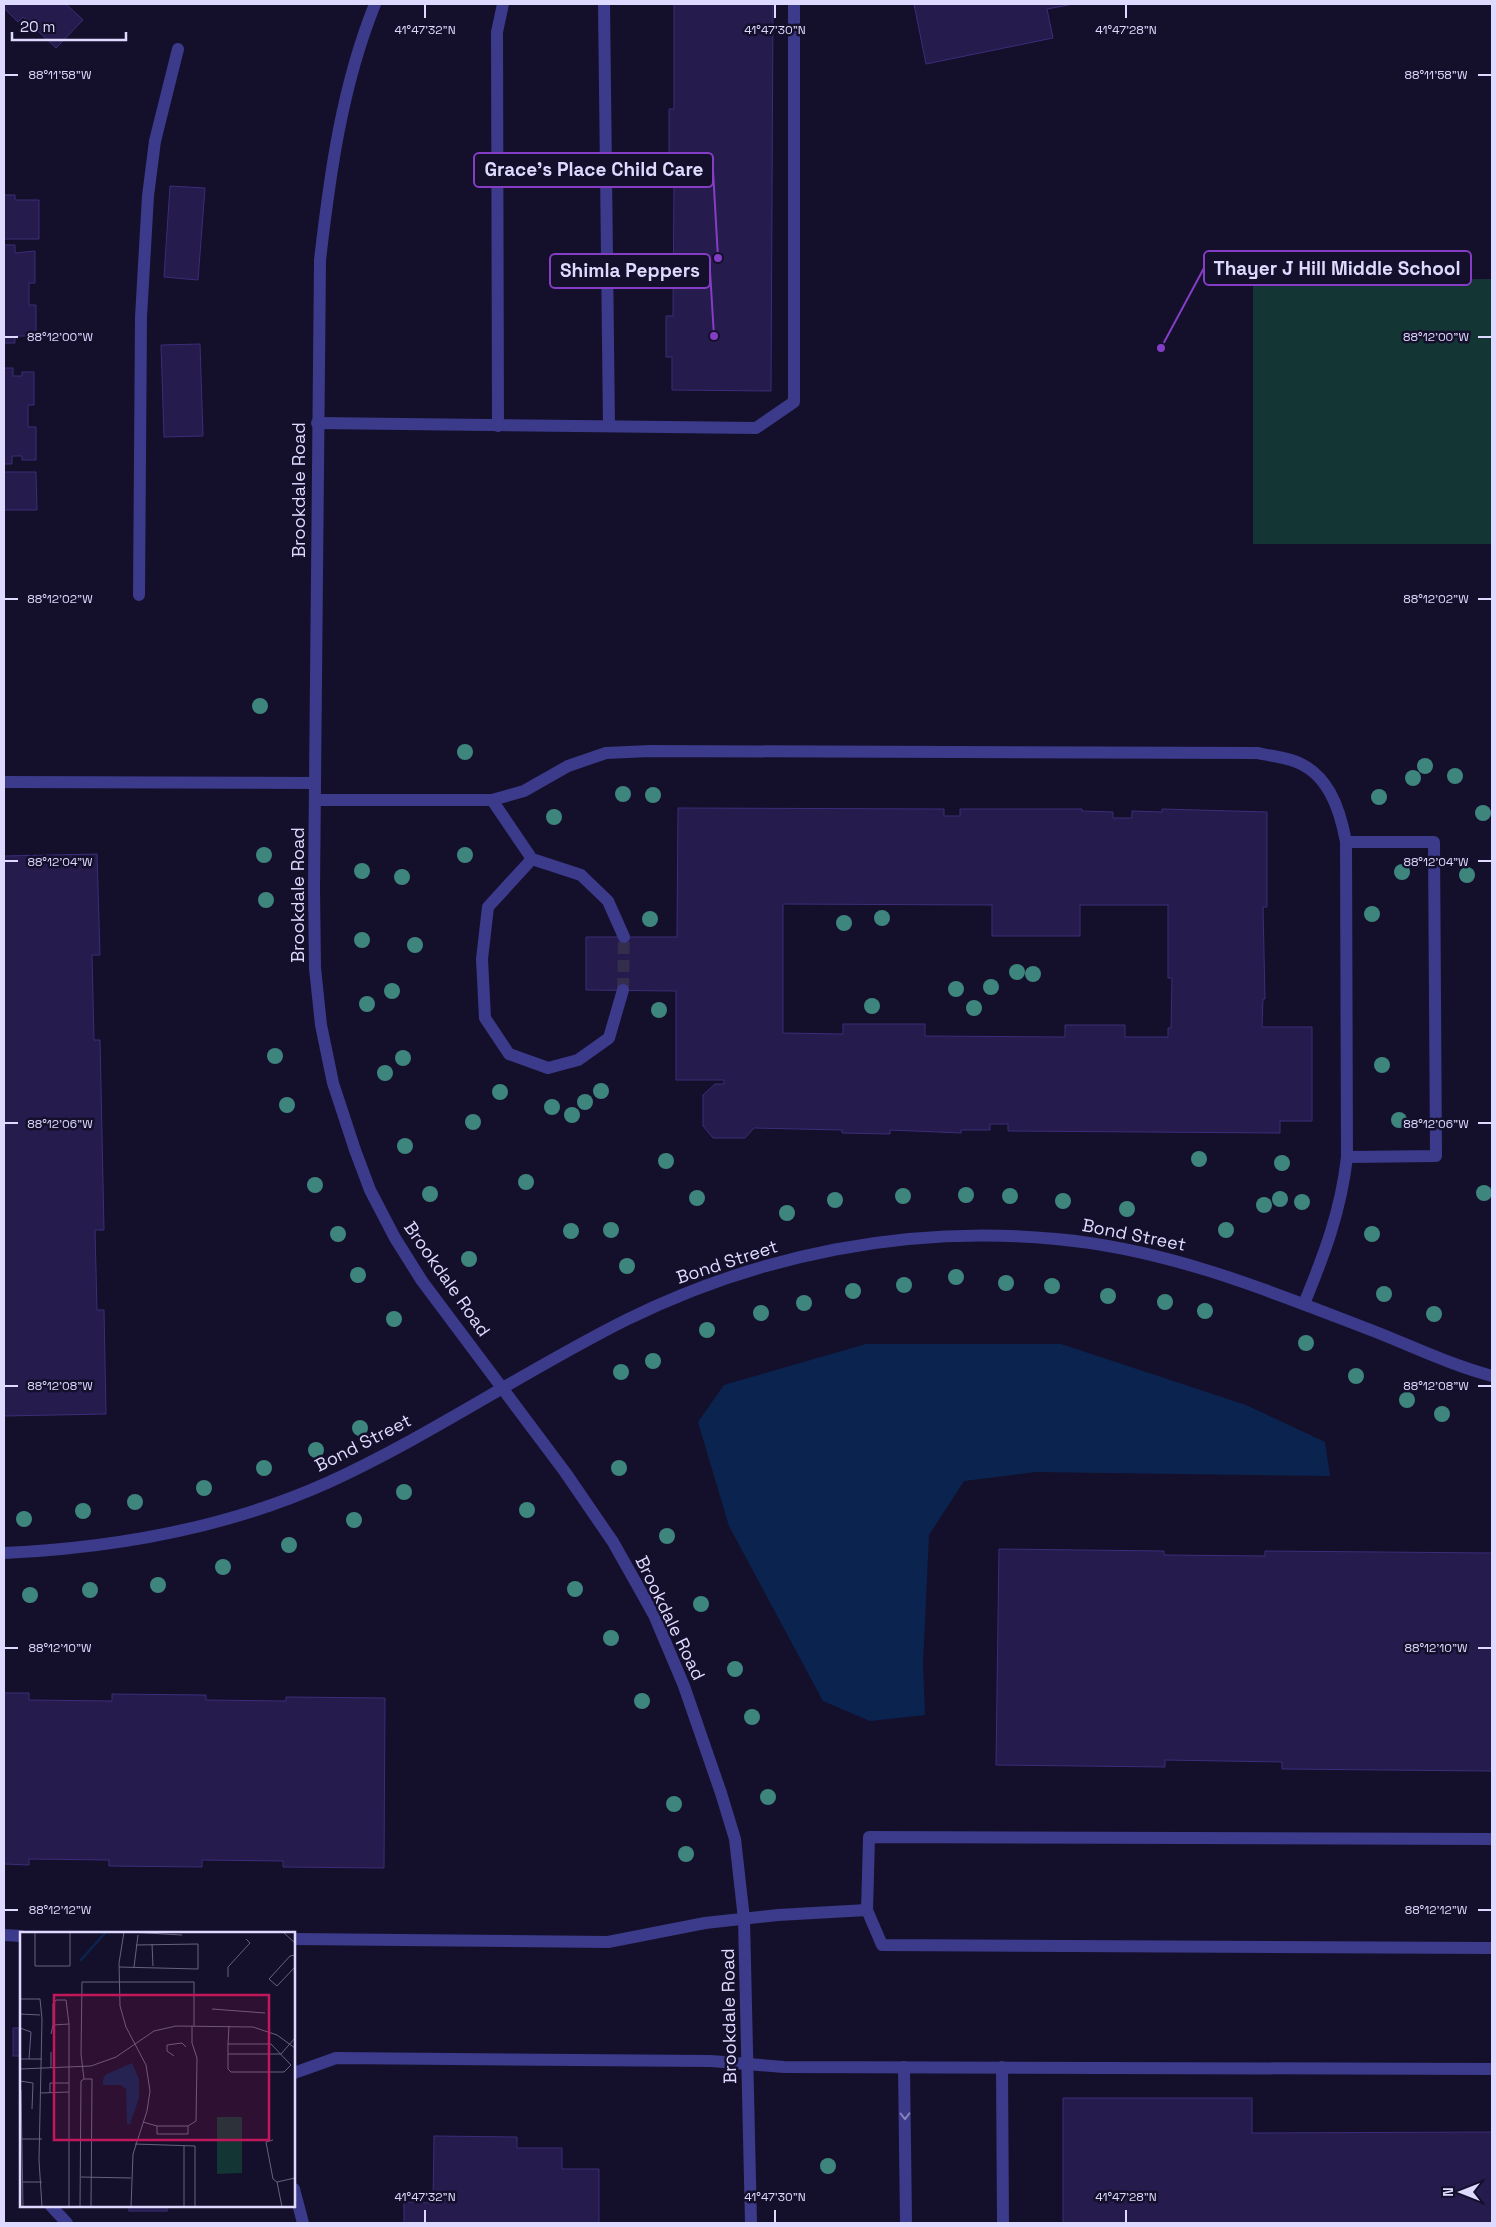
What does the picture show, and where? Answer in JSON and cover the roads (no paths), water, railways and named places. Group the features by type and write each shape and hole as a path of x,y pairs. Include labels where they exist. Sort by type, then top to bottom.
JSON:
{"street":[{"name":"Brookdale Road","path":"375,4 347,92 330,170 320,260 317,423 315,968 321,1025 332,1083 361,1166 395,1238 422,1281 565,1472 612,1542 649,1607 670,1651 696,1717 735,1839 744,1919 751,2223"},
{"path":"498,426 497,32 503,4"},
{"path":"604,4 609,426"},
{"path":"317,423 756,428 794,402 794,4"},
{"path":"139,595 142,318 148,196 155,141 178,49"},
{"path":"315,800 492,800 524,791 568,766 606,753 650,751 1257,753 1293,761 1314,773 1330,790 1341,813 1346,842 1347,1157 1343,1192 1330,1238 1304,1304"},
{"path":"4,782 315,783"},
{"path":"492,800 532,859 581,875 608,901 624,937"},
{"path":"1346,842 1434,842 1436,1136 1436,1156 1347,1157"},
{"path":"532,859 488,907 482,959 484,1018 508,1054 548,1068 578,1060 609,1038 623,990"},
{"name":"Bond Street","path":"4,1553 58,1551 167,1535 222,1521 274,1504 326,1483 376,1459 622,1322 687,1292 772,1263 824,1250 877,1242 931,1236 985,1235 1057,1239 1120,1248 1199,1266 1492,1376"},
{"path":"1492,1839 869,1837 867,1910 882,1945 1492,1948"},
{"path":"295,1939 608,1942 705,1923 778,1914 867,1910"},
{"path":"4,1936 20,1936"},
{"path":"295,2073 336,2058 711,2061 784,2067 1492,2069"},
{"path":"904,2068 906,2223"},
{"path":"1002,2068 1003,2223"},
{"path":"295,2193 302,2223"},
{"path":"52,2207 67,2223"}],"water":[{"path":"866,1344 1061,1344 1246,1405 1325,1442 1330,1476 1036,1472 964,1481 929,1535 923,1663 925,1715 870,1721 823,1701 729,1526 698,1422 724,1385"}],"tunnel":[{"path":"623,990 624,937"}],"place":[{"name":"Grace's Place Child Care","path":"718,258"},
{"name":"Shimla Peppers","path":"714,336"},
{"name":"Thayer J Hill Middle School","path":"1161,348"}]}
